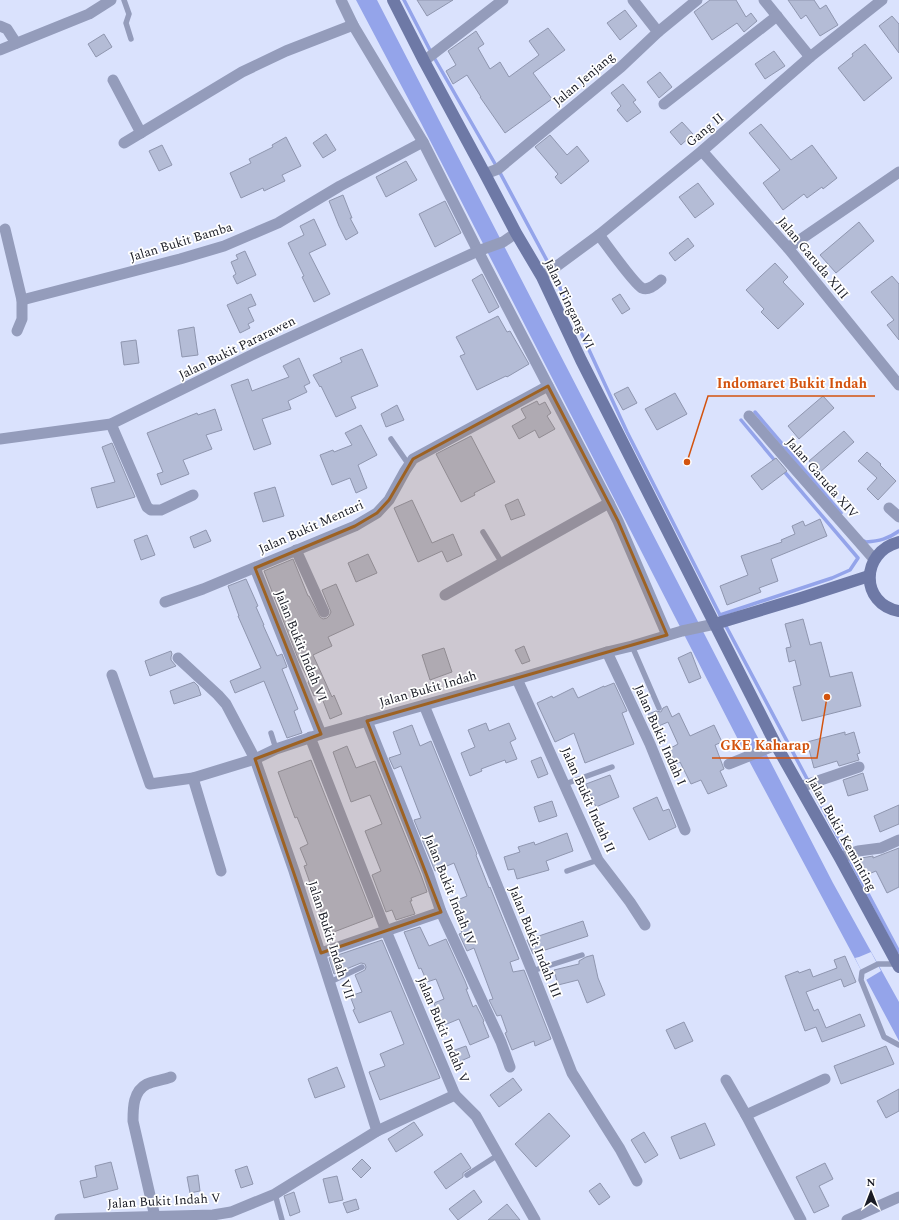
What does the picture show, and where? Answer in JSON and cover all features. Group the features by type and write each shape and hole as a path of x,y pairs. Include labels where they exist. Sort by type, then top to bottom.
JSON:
{"main road":[{"name":"Jalan Tingang VI","path":"393,0 516,233 542,277 581,360 715,624"},
{"path":"899,542 884,548 874,559 870,576 872,590 876,597 881,603 899,611"},
{"path":"715,624 870,576"},
{"name":"Jalan Bukit Keminting","path":"715,624 776,745 840,858 898,966"}],"street":[{"path":"0,50 89,14 111,0"},
{"path":"341,0 353,25 423,142 482,250 548,386 618,521 667,635"},
{"path":"424,61 503,0"},
{"path":"633,0 658,32"},
{"name":"Jalan Jenjang","path":"485,174 498,170 621,67 658,32 697,0"},
{"path":"764,0 810,57"},
{"name":"Gang II","path":"542,277 599,235 702,151 810,57 882,0"},
{"path":"664,104 777,16"},
{"path":"124,143 242,72 286,52 353,25"},
{"path":"0,26 7,29 16,43"},
{"path":"113,80 141,133"},
{"name":"Jalan Bukit Bamba","path":"22,300 224,246 278,223 340,186 423,142"},
{"name":"Jalan Garuda XIII","path":"702,151 788,248 899,385"},
{"path":"788,248 899,172"},
{"path":"5,229 22,300 22,319 17,330"},
{"name":"Jalan Bukit Pararawen","path":"0,439 111,424 258,352 482,250 503,242 516,233"},
{"path":"599,235 642,288 655,286 661,280"},
{"name":"Jalan Bukit Mentari","path":"165,602 203,589 355,526 377,513 389,500 413,459 548,386"},
{"name":"Jalan Garuda XIV","path":"749,416 874,559"},
{"path":"111,424 147,507 151,510 161,510 193,495"},
{"path":"445,595 609,503"},
{"path":"889,508 899,517"},
{"path":"296,550 324,612"},
{"name":"Jalan Bukit Indah VI","path":"255,568 321,734"},
{"name":"Jalan Bukit Indah","path":"112,675 150,784 193,778 255,759 276,749 310,737 518,679 667,635 715,624"},
{"name":"Jalan Bukit Indah I","path":"607,652 650,744 685,830"},
{"name":"Jalan Bukit Indah VII","path":"178,658 226,704 255,759 321,953 377,1131"},
{"name":"Jalan Bukit Indah II","path":"518,679 598,860 630,902 645,925"},
{"name":"Jalan Bukit Indah III","path":"424,704 572,1072 620,1149 637,1181"},
{"name":"Jalan Bukit Indah IV","path":"367,721 428,873 441,912 501,1042 510,1067"},
{"name":"Jalan Bukit Indah V","path":"60,1219 213,1215 230,1212 275,1194 377,1131 455,1095 386,931 310,737"},
{"path":"729,764 776,745"},
{"path":"800,787 859,767"},
{"path":"193,778 221,871"},
{"path":"840,858 858,851 881,848 899,840"},
{"path":"321,953 441,912"},
{"path":"155,1217 133,1121 133,1105 138,1092 146,1084 171,1077"},
{"path":"726,1080 801,1220"},
{"path":"746,1115 825,1080"},
{"path":"455,1095 476,1116 535,1220"},
{"path":"847,1220 899,1197"}],"lane":[{"path":"125,2 129,14 126,23 131,39"},
{"path":"390,439 409,465"},
{"path":"483,532 502,563"},
{"path":"632,646 659,708"},
{"path":"271,733 276,749"},
{"path":"565,784 612,767"},
{"path":"567,872 598,860"},
{"path":"532,971 582,956"},
{"path":"898,966 878,964 862,972 861,980 884,1037 899,1045"},
{"path":"330,982 362,967"},
{"path":"467,1175 498,1155"},
{"path":"275,1194 282,1220"}],"highlighted area":[{"path":"548,386 618,521 667,635 367,721 441,912 321,953 255,759 321,734 255,568 355,526 377,513 389,500 413,459"}],"water":[{"path":"356,0 377,0 833,883 899,1002 899,1041 747,757 421,123"}],"pier":[{"path":"871,952 881,971 866,980 855,958"}],"building":[{"path":"417,0 453,0 427,16"},
{"path":"710,0 736,0 746,17 751,13 757,21 744,32 737,23 712,40 694,12"},
{"path":"788,0 814,0 820,9 826,5 838,25 820,36 806,15 801,19"},
{"path":"625,10 637,26 620,40 607,23"},
{"path":"892,16 899,24 899,53 879,26"},
{"path":"548,28 565,50 533,73 552,99 505,133 467,75 453,84 446,71 456,65 448,51 476,31 484,44 478,48 490,69 500,62 509,77 539,55 529,41"},
{"path":"104,34 112,47 96,57 88,44"},
{"path":"865,44 892,78 864,101 838,68"},
{"path":"774,51 785,66 765,79 755,64"},
{"path":"660,72 672,87 659,98 647,82"},
{"path":"623,84 636,100 633,102 641,112 627,122 617,110 621,106 611,93"},
{"path":"682,122 693,134 681,145 670,132"},
{"path":"761,124 791,160 812,145 837,178 823,189 822,187 807,198 804,194 783,210 763,183 780,170 749,133"},
{"path":"326,134 336,150 323,158 313,143"},
{"path":"550,135 567,155 577,146 589,161 561,184 555,177 558,174 535,147"},
{"path":"286,137 301,166 282,175 285,181 264,191 263,188 241,198 230,173 251,163 249,159 273,147 272,145"},
{"path":"162,145 172,165 159,171 149,151"},
{"path":"406,161 417,180 386,197 376,177"},
{"path":"698,183 714,204 695,218 679,197"},
{"path":"343,195 352,218 350,218 358,233 346,240 329,201"},
{"path":"445,201 461,233 435,247 419,214"},
{"path":"314,219 326,245 309,253 330,294 314,302 302,277 304,276 288,243 304,235 300,226"},
{"path":"859,222 874,241 836,273 820,255"},
{"path":"688,238 694,246 675,261 669,253"},
{"path":"245,251 256,275 237,284 233,276 236,274 231,262 238,259 236,255"},
{"path":"775,263 788,277 783,282 804,304 778,329 761,312 764,309 746,290"},
{"path":"482,274 499,307 489,313 472,280"},
{"path":"892,276 899,284 899,340 887,325 894,320 871,292"},
{"path":"251,294 256,305 248,308 254,321 248,324 250,328 240,333 227,305"},
{"path":"620,294 630,309 622,314 612,299"},
{"path":"498,316 507,332 510,331 529,364 507,377 506,376 477,390 460,356 465,354 456,337"},
{"path":"194,327 198,355 182,357 178,330"},
{"path":"136,340 139,363 124,365 121,342"},
{"path":"362,349 378,386 351,397 356,408 336,417 321,386 320,387 313,375 342,362 340,358"},
{"path":"299,358 310,383 304,386 307,392 288,401 291,409 262,419 271,444 254,450 231,385 248,379 252,391 289,377 283,366"},
{"path":"628,387 637,403 623,410 614,394"},
{"path":"675,393 687,414 657,430 645,409"},
{"path":"823,396 834,408 799,439 788,426"},
{"path":"537,401 539,405 545,402 551,413 547,416 555,429 539,438 535,430 519,439 512,426 526,418 521,409"},
{"path":"397,405 404,420 386,427 381,414"},
{"path":"215,409 222,430 206,435 212,449 183,460 189,474 161,485 157,474 163,472 147,433 197,413 198,415"},
{"path":"361,425 377,455 358,465 367,488 356,493 350,478 332,485 320,455 333,450 334,452 352,445 345,433"},
{"path":"844,431 854,442 819,473 809,461"},
{"path":"471,436 495,482 461,502 436,454"},
{"path":"112,443 135,497 97,508 91,488 115,482 102,447"},
{"path":"867,452 881,464 880,465 896,481 878,500 867,489 877,478 858,461"},
{"path":"776,458 787,471 762,490 751,476"},
{"path":"275,487 284,516 263,522 254,493"},
{"path":"518,499 525,515 511,520 505,505"},
{"path":"412,500 432,543 453,534 462,555 447,562 442,551 418,562 394,508"},
{"path":"820,519 827,536 771,559 778,581 759,588 761,592 727,605 720,586 748,575 741,556 782,542 781,540 795,534 792,526 803,521 805,526"},
{"path":"206,530 211,541 194,548 190,537"},
{"path":"147,535 155,555 141,560 134,540"},
{"path":"368,554 377,573 356,582 348,563"},
{"path":"293,559 308,596 320,617 323,619 327,618 331,612 322,590 336,584 354,625 328,637 332,646 313,655 332,697 334,695 342,714 330,719 320,693 314,696 264,571"},
{"path":"246,579 258,606 256,607 263,625 277,656 282,654 287,667 282,669 298,709 294,711 302,733 287,738 264,681 235,693 230,681 261,668 238,616 228,586"},
{"path":"803,619 810,645 821,642 830,677 852,672 861,706 802,721 793,687 801,685 795,660 789,662 786,648 791,647 785,624"},
{"path":"524,646 530,661 522,664 515,650"},
{"path":"444,648 452,672 430,680 422,655"},
{"path":"171,651 171,660 176,666 150,676 145,661"},
{"path":"691,652 701,678 689,683 678,658"},
{"path":"194,682 198,686 201,695 174,704 170,691"},
{"path":"614,683 627,711 622,713 634,744 585,763 574,733 555,742 537,703 552,696 553,698 573,688 578,698"},
{"path":"667,706 672,717 679,713 690,736 714,725 722,742 715,745 724,769 720,771 727,786 708,794 701,780 691,784 680,762 676,764 669,749 678,744 668,722 654,728 648,714 656,711 661,712 663,708"},
{"path":"486,723 489,731 509,723 516,739 510,742 517,759 506,763 505,760 481,769 482,771 470,776 461,753 475,747 468,730"},
{"path":"412,725 420,746 431,741 477,854 476,855 489,888 490,887 519,959 510,962 513,972 524,970 551,1039 535,1046 534,1041 512,1050 505,1033 507,1032 501,1015 497,1016 489,1000 493,999 474,948 467,951 459,934 462,933 450,903 467,896 454,863 435,871 414,820 421,818 401,766 394,769 389,758 401,754 393,732"},
{"path":"845,732 845,735 854,732 860,753 857,754 859,760 839,766 837,761 814,768 807,742"},
{"path":"347,746 356,768 375,761 427,892 411,898 412,901 410,901 415,914 396,920 392,910 386,912 372,875 381,871 365,831 382,824 370,795 351,802 333,752"},
{"path":"541,757 548,774 538,778 531,761"},
{"path":"311,760 373,917 326,935 320,918 323,917 317,901 321,899 314,881 310,883 304,866 307,865 300,848 308,844 297,817 295,818 278,772"},
{"path":"863,773 868,790 848,796 843,780"},
{"path":"610,775 619,797 596,807 586,784"},
{"path":"657,797 663,811 669,809 676,827 649,840 633,808"},
{"path":"552,801 557,816 539,822 534,807"},
{"path":"899,805 899,824 880,832 874,816"},
{"path":"567,833 573,851 546,861 549,870 517,879 514,869 508,870 504,857 520,852 518,847 534,842 535,845"},
{"path":"899,848 899,887 887,893 876,871 864,876 856,859 873,856 873,858"},
{"path":"583,921 588,936 533,954 527,940"},
{"path":"420,927 429,946 446,939 465,981 468,989 466,989 473,1007 476,1005 484,1021 483,1022 489,1037 470,1045 459,1019 442,1026 434,1003 444,999 436,979 427,982 421,968 419,969 404,932"},
{"path":"382,940 440,1078 380,1100 369,1072 385,1066 380,1054 404,1044 391,1011 359,1023 353,1010 355,1009 350,996 362,992 355,975 365,970 365,964 361,963 334,974 329,958"},
{"path":"593,955 598,978 605,995 587,1003 578,980 558,985 554,970 579,964 579,961"},
{"path":"845,956 856,982 844,987 841,979 806,992 814,1011 818,1009 826,1028 860,1014 865,1026 822,1042 816,1027 805,1031 785,976 798,971 799,973 810,969 813,977 837,968 834,960"},
{"path":"684,1022 693,1041 675,1049 666,1030"},
{"path":"466,1046 470,1057 456,1063 452,1051"},
{"path":"886,1046 894,1064 841,1084 834,1066"},
{"path":"337,1067 345,1087 315,1098 308,1079"},
{"path":"513,1078 522,1090 499,1107 490,1095"},
{"path":"899,1089 899,1111 886,1118 877,1101"},
{"path":"549,1113 570,1136 536,1167 515,1144"},
{"path":"414,1122 423,1135 396,1152 388,1139"},
{"path":"705,1123 715,1145 680,1159 671,1137"},
{"path":"644,1132 658,1155 645,1163 631,1140"},
{"path":"461,1153 471,1168 463,1173 463,1177 446,1189 434,1172"},
{"path":"362,1159 371,1168 361,1178 352,1169"},
{"path":"111,1162 118,1189 84,1198 80,1181 97,1177 95,1166"},
{"path":"825,1163 833,1179 819,1186 829,1206 814,1213 796,1177"},
{"path":"247,1166 253,1184 241,1188 235,1170"},
{"path":"198,1175 200,1191 190,1193 187,1177"},
{"path":"337,1176 343,1200 329,1203 323,1179"},
{"path":"600,1183 610,1197 599,1205 589,1191"},
{"path":"474,1190 482,1202 458,1220 449,1209"},
{"path":"294,1192 300,1212 290,1216 284,1196"},
{"path":"356,1199 359,1209 347,1213 343,1203"},
{"path":"507,1204 520,1220 488,1220"}],"waterway":[{"path":"404,0 432,54 498,169 552,270 627,432 720,615 899,952"},
{"path":"755,412 841,513"},
{"path":"741,420 776,462"},
{"path":"720,615 832,578 850,570 858,558 783,470"},
{"path":"864,541 871,542 883,539 899,531"}],"place":[{"name":"Indomaret Bukit Indah","path":"687,462"},
{"name":"GKE Kaharap","path":"827,697"}]}
